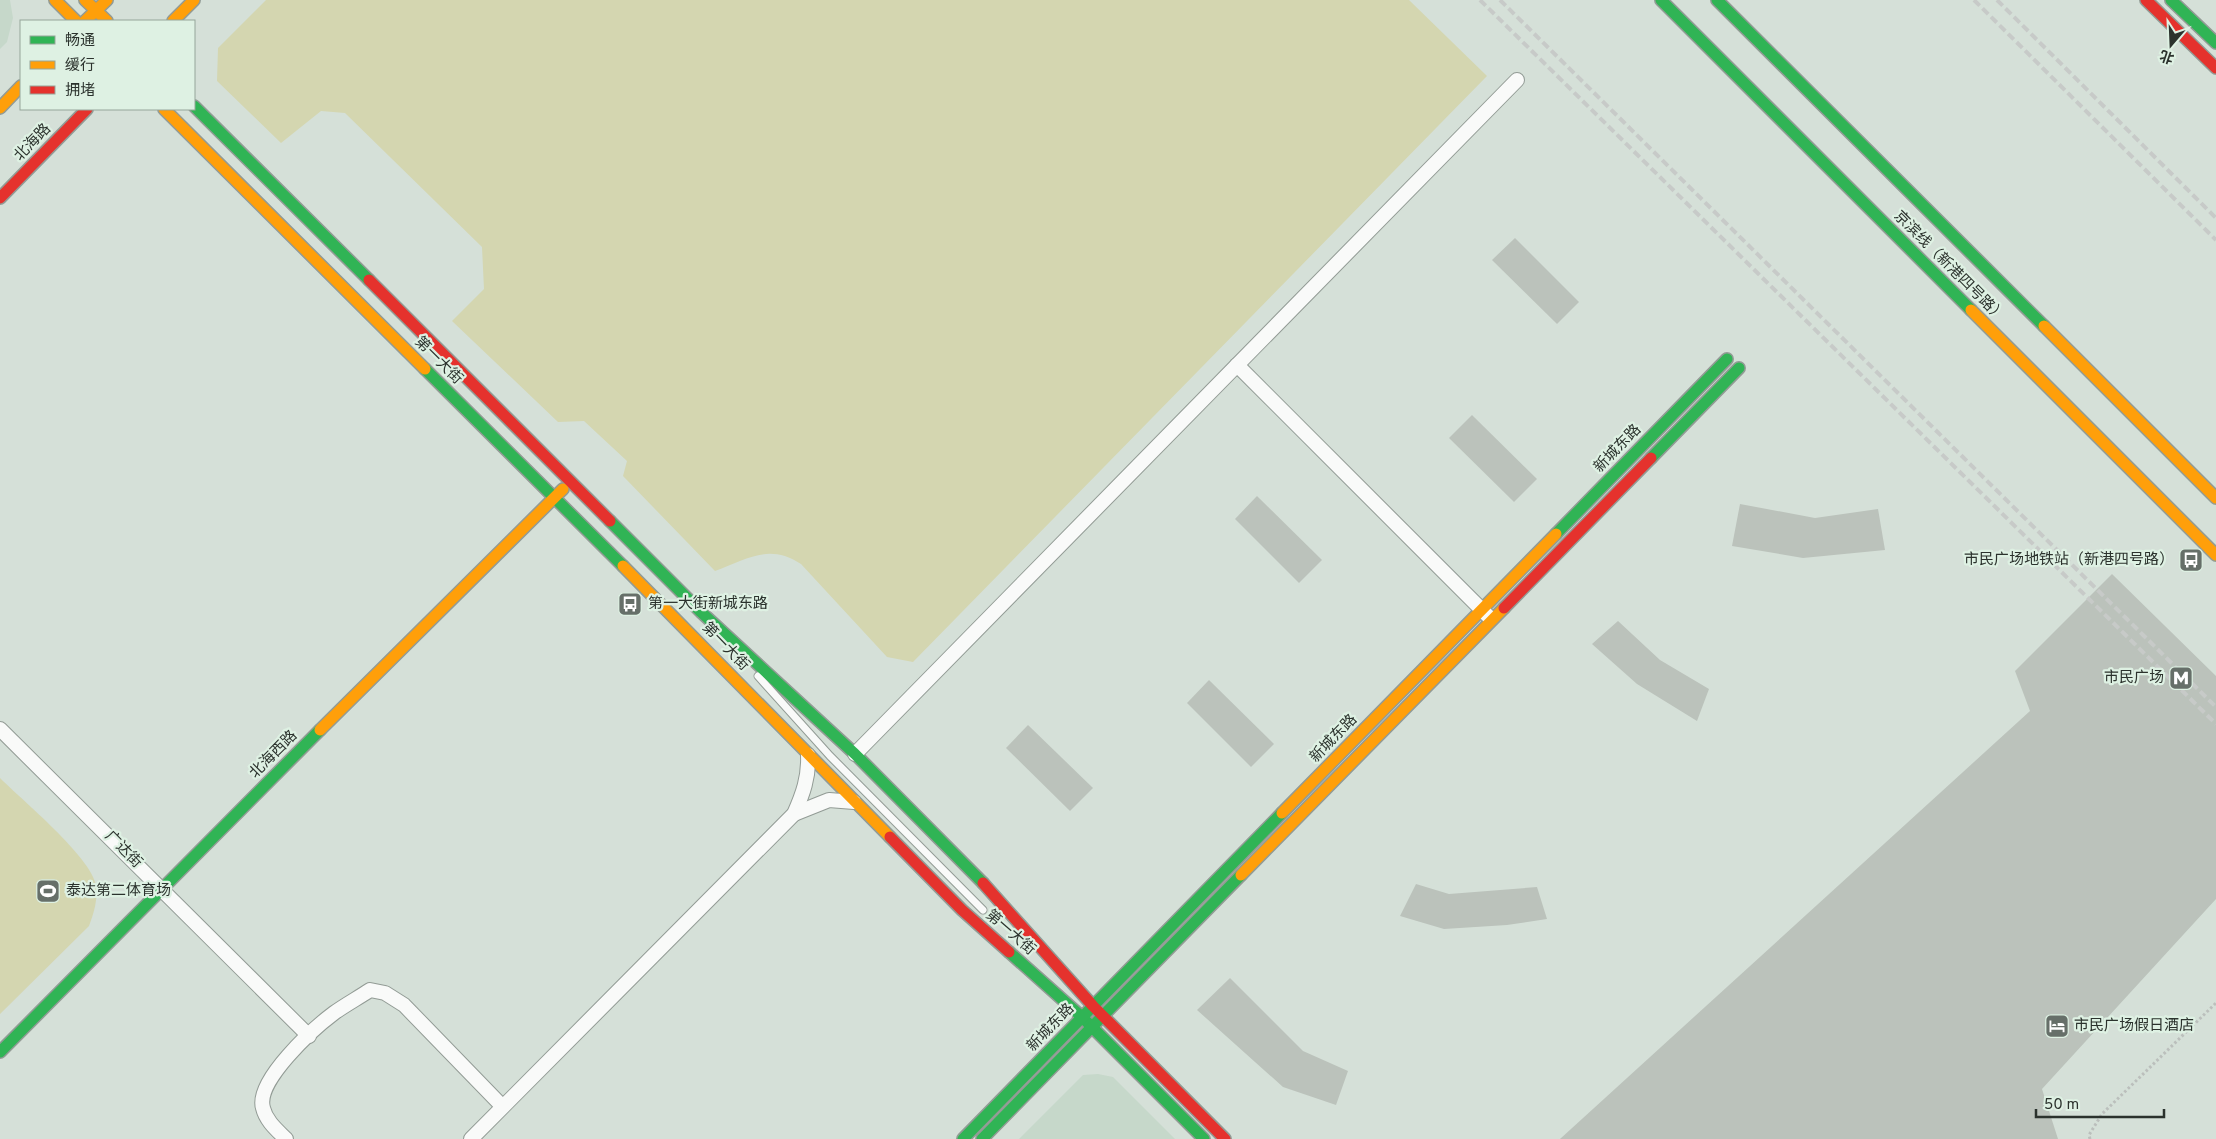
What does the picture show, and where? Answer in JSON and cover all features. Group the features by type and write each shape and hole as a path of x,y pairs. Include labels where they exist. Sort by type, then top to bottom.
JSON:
{"main road":[{"path":"54,0 75,20"},
{"path":"85,0 106,20"},
{"path":"86,20 107,0"},
{"path":"174,20 194,0"},
{"name":"京滨线（新港四号路）","path":"1661,0 2216,555"},
{"name":"京滨线（新港四号路）","path":"1717,0 2216,498"},
{"path":"2146,0 2216,68"},
{"path":"2171,0 2216,44"},
{"path":"0,108 20,87"},
{"name":"第一大街","path":"195,107 701,612 855,754 999,899 1093,1006 1226,1139"},
{"name":"北海路","path":"0,198 86,110"},
{"name":"第一大街","path":"165,110 704,647 962,910 1082,1017 1204,1139"},
{"name":"新城东路","path":"963,1139 1727,359"},
{"name":"新城东路","path":"982,1139 1739,368"},
{"name":"北海西路","path":"0,1052 571,481"}],"street":[{"path":"855,754 1517,80"},
{"path":"1237,366 1492,620"},
{"name":"广达街","path":"0,729 162,888 308,1036"},
{"path":"471,1139 794,814 804,791 808,769 808,755"},
{"path":"794,814 829,800 854,802"},
{"path":"286,1139 272,1125 262,1108 265,1088 277,1070 308,1036 334,1013 370,990 385,993 404,1005 502,1106"}],"lane":[{"path":"701,612 790,714 983,910"}],"path":[{"path":"2090,1139 2089,1135 2102,1114 2216,1003"}],"shaded area":[{"path":"0,0 10,0 13,18 7,42 0,49"},
{"path":"1098,1074 1113,1077 1175,1139 1019,1139 1083,1075"}],"green space":[{"path":"266,0 1409,0 1487,76 913,662 887,657 801,564 789,558 779,555 758,555 715,571 623,476 627,461 584,421 558,422 452,321 484,289 482,247 345,113 321,111 281,143 217,81 218,48"},
{"name":"泰达第二体育场","path":"0,778 54,829 82,860 91,873 96,885 96,895 89,926 0,1014"}],"building":[{"path":"1515,238 1579,302 1557,324 1492,260"},
{"path":"1472,415 1537,479 1514,502 1449,438"},
{"path":"1257,496 1322,560 1299,583 1235,519"},
{"path":"1740,504 1815,518 1878,509 1885,550 1803,558 1732,546"},
{"path":"2112,574 2216,676 2216,899 2042,1089 2058,1139 1560,1139 2030,711 2015,671"},
{"path":"1618,621 1660,660 1709,689 1697,721 1637,684 1592,644"},
{"path":"1209,680 1274,744 1251,767 1187,703"},
{"path":"1028,725 1093,788 1070,811 1006,748"},
{"path":"1416,884 1449,894 1537,887 1547,919 1507,925 1444,929 1400,916"},
{"path":"1230,978 1303,1051 1348,1071 1336,1105 1283,1087 1197,1010"}],"railway":[{"path":"1480,0 2216,724"},
{"path":"1500,0 2216,707"},
{"path":"1974,0 2216,240"},
{"path":"1997,0 2216,218"}],"traffic: fast":[{"path":"1661,0 1971,310"},
{"path":"1717,0 2044,326"},
{"path":"2171,0 2216,43"},
{"path":"195,107 369,280"},
{"path":"1556,534 1727,359"},
{"path":"1651,458 1739,368"},
{"path":"425,369 623,566"},
{"path":"610,521 701,612 855,754 983,883"},
{"path":"0,1052 320,730"},
{"path":"963,1139 1282,813"},
{"path":"982,1139 1241,875"},
{"path":"1009,952 1082,1017 1204,1139"}],"traffic: slow":[{"path":"55,0 75,20"},
{"path":"85,0 106,20"},
{"path":"86,20 107,0"},
{"path":"174,20 194,0"},
{"path":"0,108 20,87"},
{"path":"165,110 425,369"},
{"path":"1971,310 2216,555"},
{"path":"2044,326 2216,498"},
{"path":"320,730 563,489"},
{"path":"1282,813 1556,534"},
{"path":"623,566 890,837"},
{"path":"1241,875 1504,608"}],"traffic: jam":[{"path":"2146,0 2216,68"},
{"path":"0,198 86,110"},
{"path":"369,280 610,521"},
{"path":"1504,608 1651,458"},
{"path":"890,837 962,910 1009,952"},
{"path":"983,883 1093,1006 1225,1139"}],"place":[{"name":"市民广场地铁站（新港四号路）","path":"2191,560"},
{"name":"第一大街新城东路","path":"630,604"},
{"name":"市民广场","path":"2181,678"},
{"name":"泰达第二体育场","path":"48,891"},
{"name":"市民广场假日酒店","path":"2057,1026"}]}
